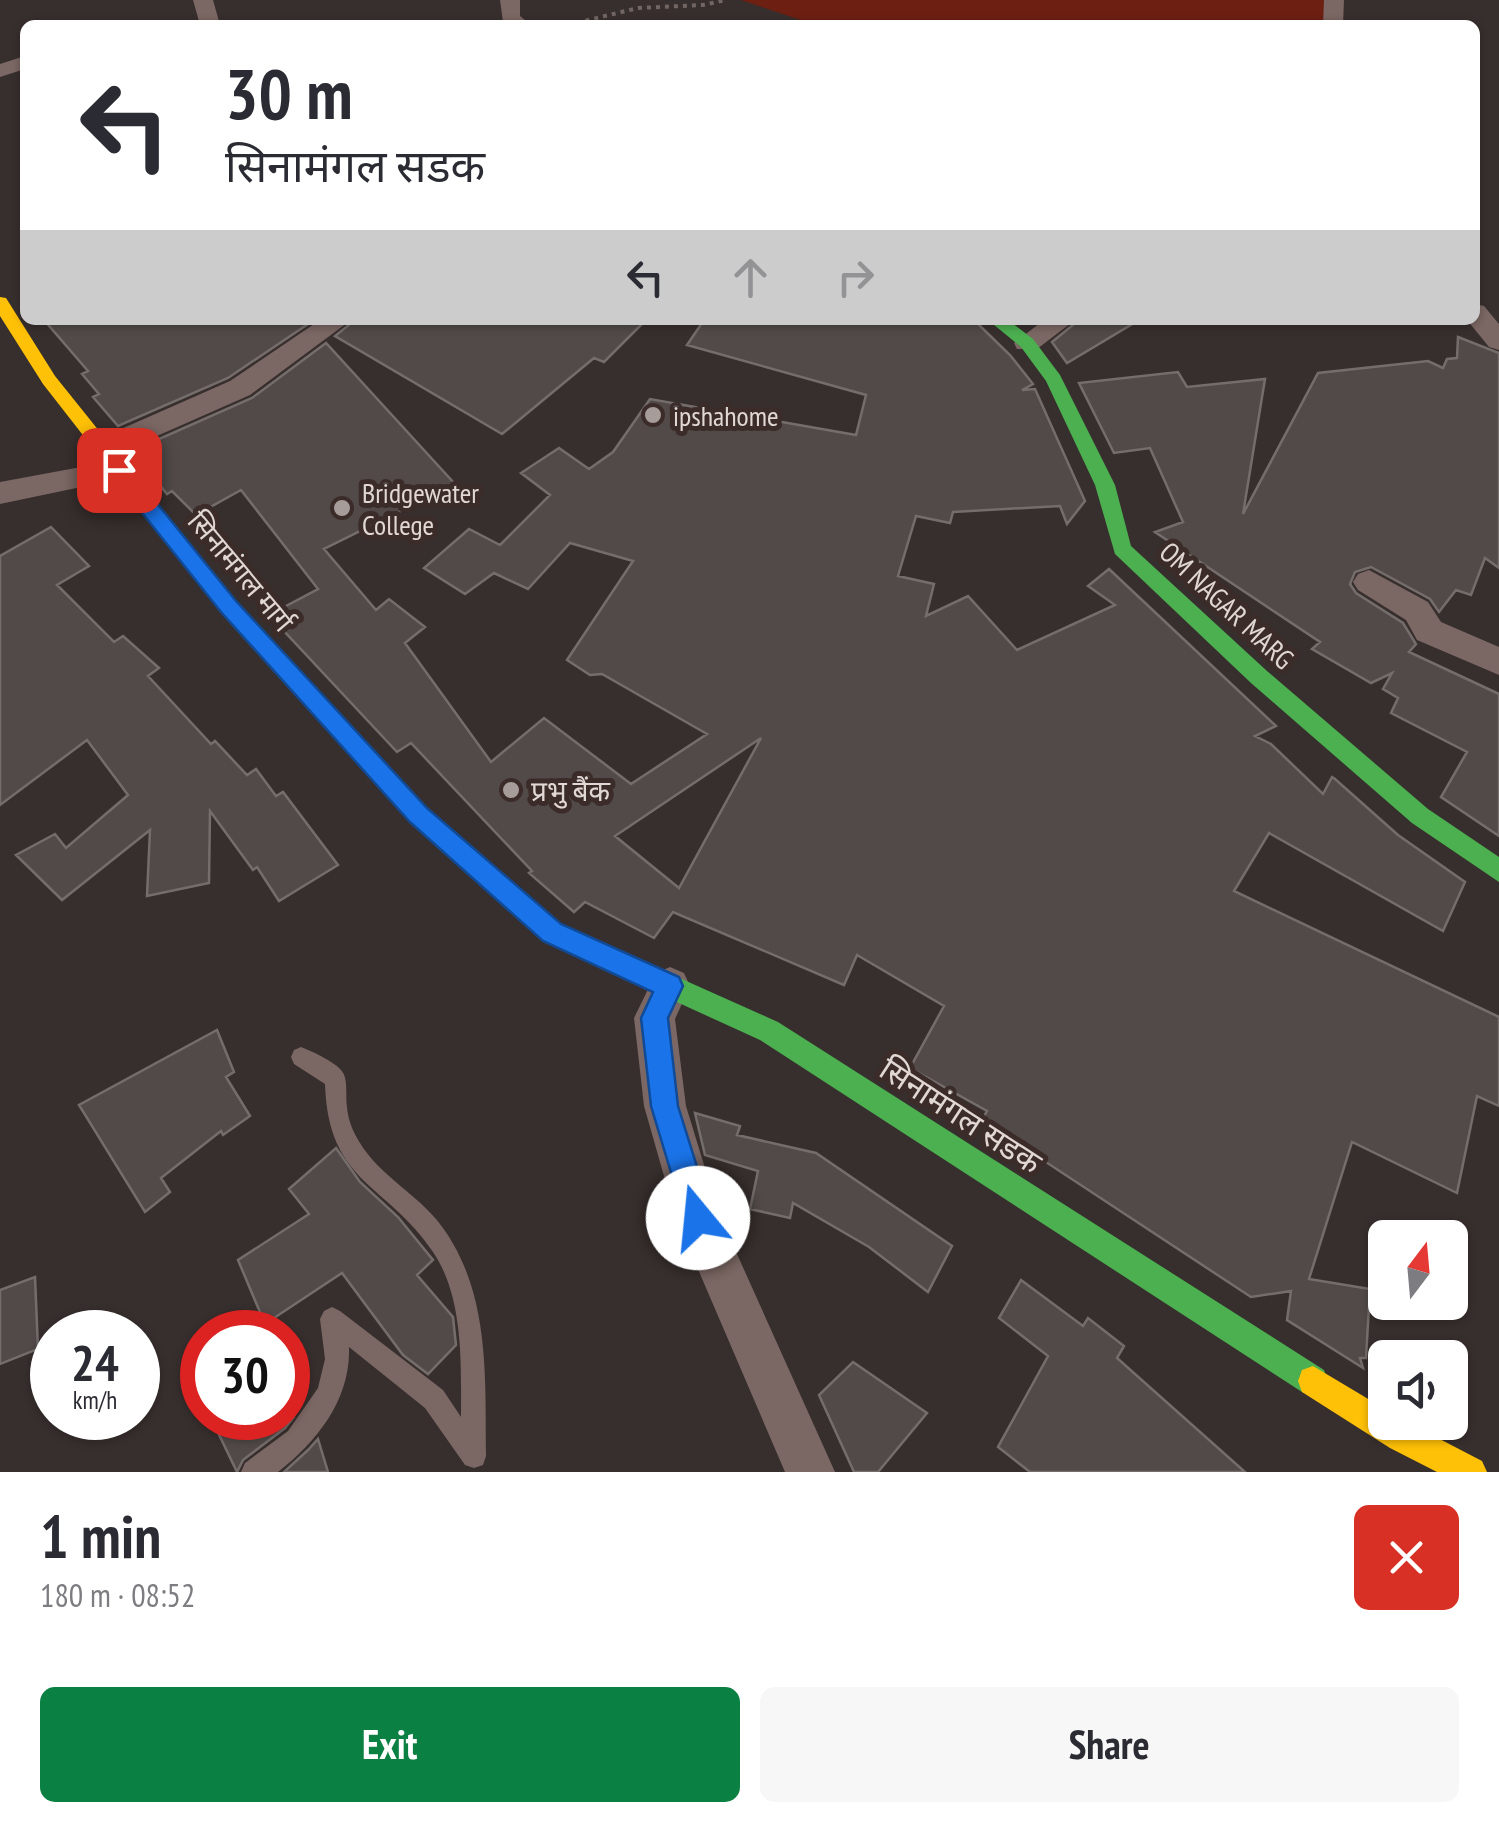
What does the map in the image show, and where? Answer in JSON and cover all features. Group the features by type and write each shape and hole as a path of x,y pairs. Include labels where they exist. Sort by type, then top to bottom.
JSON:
{"main road":[{"name":"सिनामंगल मार्ग","path":"0,302 49,380 228,607 418,815"},
{"name":"OM NAGAR MARG","path":"1004,325 1027,343 1054,380 1105,485 1122,548 1259,677 1420,816 1499,871"},
{"name":"सिनामंगल सडक","path":"418,815 552,933 769,1031 1401,1437 1470,1472"}],"street":[{"path":"1480,318 1499,340"},
{"path":"0,493 112,459 240,388 331,325"},
{"path":"1027,343 1054,325"},
{"path":"1368,582 1417,611 1429,631 1499,662"},
{"path":"670,986 654,1018 664,1106 698,1218 810,1472"}],"lane":[{"path":"254,1472 269,1464 314,1424 337,1361 332,1319 434,1399 474,1456 468,1352 471,1324 461,1285 442,1244 348,1149 333,1109 334,1078 300,1057"}],"path":[{"path":"585,20 664,4 711,5 726,0"}],"shaded area":[{"path":"741,0 1325,0 1325,20 800,20"}],"building":[{"path":"48,325 307,325 228,378 118,426 93,397 99,394 82,374 88,371"},
{"path":"349,325 641,325 604,362 594,358 502,434 335,336"},
{"path":"701,325 979,325 1033,384 1022,390 1035,389 1085,501 1067,524 1060,506 953,512 950,523 916,516 898,576 934,584 926,616 968,596 1017,650 1115,605 1088,586 1109,569 1276,726 1255,736 1271,744 1323,794 1332,777 1335,779 1398,835 1465,882 1443,931 1269,833 1234,891 1499,1017 1499,1106 1477,1096 1457,1193 1352,1142 1309,1279 1368,1289 1366,1358 1360,1358 1363,1368 1287,1320 1291,1291 1251,1297 982,1120 987,1111 910,1068 944,1006 857,955 844,985 673,912 654,938 585,902 574,912 529,873 532,871 411,743 397,752 269,615 318,589 241,490 196,515 172,491 167,494 135,454 141,447 252,398 326,343 455,484 324,549 376,610 389,599 425,627 405,643 491,762 544,718 631,784 707,734 602,674 590,675 567,660 633,561 570,543 528,589 494,573 465,594 424,568 469,529 500,545 550,495 521,473 559,448 589,469 613,452 650,399 856,435 866,395 687,345","holes":["761,738 679,888 615,836"]},
{"path":"1073,325 1131,325 1067,363 1052,342"},
{"path":"1458,337 1499,353 1499,568 1485,558 1471,595 1456,590 1439,612 1430,599 1371,567 1355,572 1350,584 1356,593 1403,623 1416,644 1409,652 1499,694 1499,836 1441,797 1467,752 1391,713 1398,698 1383,689 1392,673 1371,683 1312,649 1320,642 1155,532 1183,522 1150,448 1114,453 1079,383 1178,372 1187,387 1265,379 1243,514 1318,373 1428,361 1443,368 1447,359 1457,358"},
{"path":"51,527 89,566 57,585 114,642 123,636 159,668 148,676 211,744 215,741 247,775 256,769 276,796 283,792 338,865 279,901 257,867 253,870 210,811 209,883 147,896 150,830 62,900 16,855 55,834 66,848 128,795 87,740 0,805 0,556"},
{"path":"217,1030 234,1072 226,1077 250,1116 223,1135 221,1131 161,1178 170,1192 145,1212 79,1105"},
{"path":"695,1113 740,1126 737,1135 816,1153 952,1246 928,1292 869,1247 793,1203 790,1218 750,1209 758,1171 705,1155"},
{"path":"336,1148 360,1182 398,1217 433,1260 417,1275 453,1317 456,1345 428,1374 403,1355 342,1273 286,1310 259,1310 238,1260 309,1214 289,1189"},
{"path":"35,1277 36,1310 30,1310 30,1352 0,1364 0,1290"},
{"path":"1021,1280 1083,1326 1088,1318 1124,1346 1117,1358 1245,1472 1030,1472 998,1447 1048,1356 999,1318"},
{"path":"853,1362 927,1413 878,1472 854,1472 819,1395"},
{"path":"318,1439 328,1472 284,1472 308,1450"},
{"path":"222,1440 269,1440 243,1460 237,1472"}],"traffic: fast":[{"path":"1004,325 1027,343 1054,379 1105,485 1122,549 1259,677 1420,816 1499,871"},
{"path":"235,615 418,815 552,933 769,1031 1313,1381"}],"traffic: slow":[{"path":"0,302 49,380 235,615"},
{"path":"1313,1381 1401,1437 1471,1472"}],"place":[{"name":"ipshahome","path":"653,415"},
{"name":"Bridgewater College","path":"342,508"},
{"name":"प्रभु बैंक","path":"511,790"}],"route":[{"path":"119,470 228,607 418,815 552,933 670,986 654,1018 664,1106 698,1218"}]}
